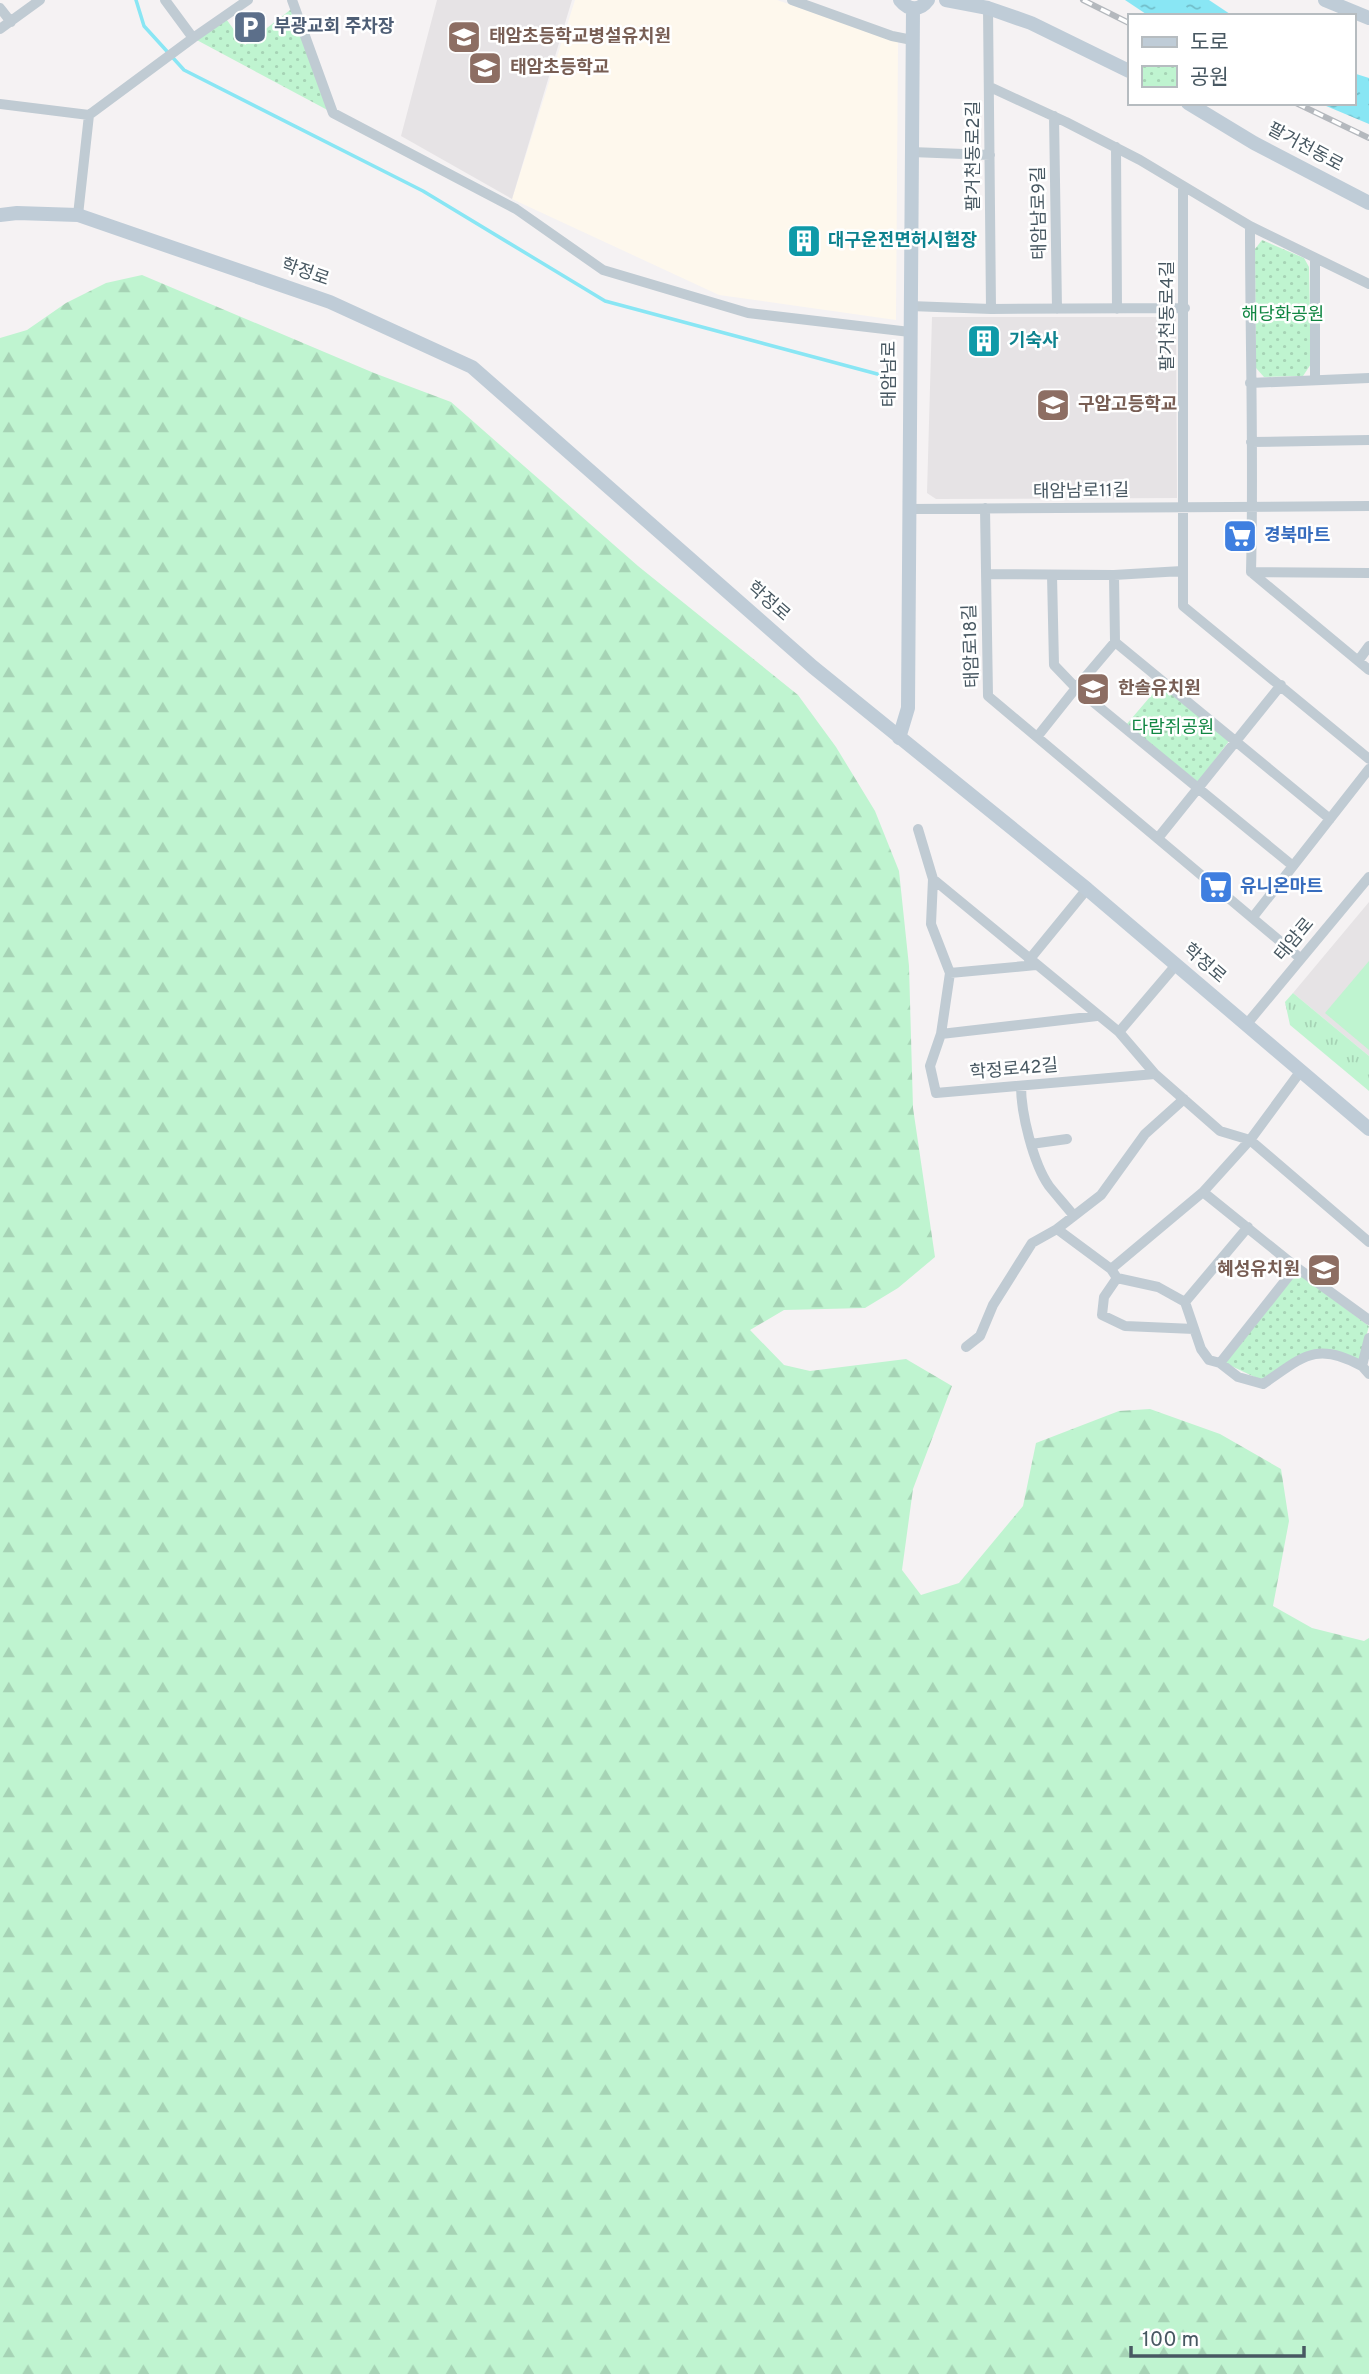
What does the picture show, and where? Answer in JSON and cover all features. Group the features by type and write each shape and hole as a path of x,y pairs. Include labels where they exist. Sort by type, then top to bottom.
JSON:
{"main road":[{"path":"907,4 923,6 928,0"},
{"path":"946,0 988,8 1031,23 1128,71"},
{"path":"1325,0 1369,18"},
{"name":"태암남로","path":"899,738 908,708 912,40 907,4"},
{"name":"팔거천동로","path":"1191,105 1254,143 1369,203"},
{"name":"학정로","path":"0,215 78,215 330,302 472,367 803,658 1087,889 1369,1129"}],"street":[{"path":"0,29 40,0"},
{"path":"164,0 192,38"},
{"path":"0,104 89,115 248,0"},
{"path":"292,0 334,113 516,209 603,270 748,313 910,332"},
{"path":"792,0 892,36 912,40"},
{"path":"0,8 11,22"},
{"name":"팔거천동로2길","path":"988,8 991,309"},
{"name":"팔거천동로2길","path":"990,87 1116,147"},
{"path":"78,215 89,115"},
{"name":"태암남로9길","path":"1054,116 1057,309"},
{"path":"1116,147 1117,309"},
{"path":"1116,147 1250,226 1369,284"},
{"path":"911,152 990,155"},
{"name":"팔거천동로4길","path":"1183,187 1183,606 1369,759"},
{"path":"1250,226 1253,506 1251,572"},
{"path":"1315,258 1315,380"},
{"path":"910,306 991,309 1185,308"},
{"path":"1250,383 1369,378"},
{"path":"1251,442 1369,440"},
{"name":"태암남로11길","path":"909,509 1369,506"},
{"name":"태암로18길","path":"985,508 988,695 1300,958"},
{"path":"986,575 1114,575 1182,571"},
{"path":"1251,572 1369,573"},
{"path":"1251,572 1369,670"},
{"path":"1052,575 1054,665 1076,688 1293,866"},
{"path":"1037,737 1115,642 1114,575"},
{"path":"1115,642 1330,819"},
{"path":"1358,661 1369,646"},
{"path":"1158,838 1281,685"},
{"path":"1253,917 1369,769"},
{"path":"918,829 933,879 930,923 950,973 1033,962 1087,889"},
{"name":"태암로","path":"1246,1025 1369,877"},
{"path":"933,879 1119,1032 1155,1074 1220,1130 1250,1140 1369,1242"},
{"path":"1119,1032 1175,965"},
{"name":"학정로42길","path":"950,973 941,1034 930,1066 936,1093 1155,1074"},
{"path":"941,1034 1097,1016"},
{"path":"1194,1329 1125,1326 1102,1315 1104,1297 1114,1273 1203,1192 1250,1140 1300,1072"},
{"path":"1021,1086 1021,1110 1047,1184 1074,1216"},
{"path":"966,1347 980,1336 993,1305 1032,1243 1057,1229 1101,1195 1145,1134 1184,1099"},
{"path":"1031,1144 1067,1139"},
{"path":"1203,1192 1296,1267 1369,1320"},
{"path":"1185,1302 1248,1227"},
{"path":"1057,1229 1114,1273 1158,1287 1185,1302 1201,1349 1209,1360 1220,1363 1238,1377 1263,1384 1307,1354 1329,1353 1347,1358 1366,1370 1369,1338"},
{"path":"1220,1363 1296,1267"}],"shaded area":[{"name":"태암초등학교","path":"437,0 572,0 512,199 401,136"},
{"name":"대구운전면허시험장","path":"575,0 777,0 898,42 896,320 719,295 512,199"},
{"name":"구암고등학교","path":"932,317 1176,317 1177,498 936,499 927,493"},
{"path":"1369,902 1369,1056 1293,993"}],"green space":[{"path":"294,7 333,113 193,38 224,16 245,45"},
{"name":"해당화공원","path":"1262,240 1304,258 1309,267 1311,364 1303,376 1264,377 1256,368 1255,249"},
{"path":"142,275 374,373 451,402 638,566 798,695 836,747 875,811 899,871 909,966 913,1108 935,1257 898,1288 865,1308 784,1310 750,1330 784,1365 810,1371 906,1359 952,1386 913,1489 902,1570 921,1595 959,1583 1023,1506 1036,1443 1119,1411 1150,1409 1220,1434 1281,1469 1289,1521 1273,1606 1312,1628 1364,1641 1369,1638 1369,2374 0,2374 0,338 27,330 66,303 106,283"},
{"name":"다람쥐공원","path":"1161,684 1229,741 1198,782 1126,725"},
{"path":"1369,961 1369,1050 1325,1013"},
{"path":"1293,993 1369,1056 1369,1091 1290,1025 1285,1002"},
{"path":"1296,1272 1369,1326 1359,1363 1307,1354 1263,1381 1225,1363"}],"water":[{"path":"1125,0 1209,0 1230,14 1146,14"},
{"path":"1355,74 1369,78 1369,124 1324,105 1355,105"}],"waterway":[{"path":"136,0 144,26 184,70 423,191 605,301 896,379"}],"railway":[{"path":"1083,0 1128,22"},
{"path":"1300,105 1369,138"}],"place":[{"name":"부광교회 주차장","path":"250,27"},
{"name":"태암초등학교병설유치원","path":"464,37"},
{"name":"태암초등학교","path":"485,68"},
{"name":"대구운전면허시험장","path":"804,241"},
{"name":"기숙사","path":"984,341"},
{"name":"구암고등학교","path":"1053,405"},
{"name":"경북마트","path":"1240,536"},
{"name":"한솔유치원","path":"1093,689"},
{"name":"유니온마트","path":"1216,887"},
{"name":"혜성유치원","path":"1324,1270"}]}
